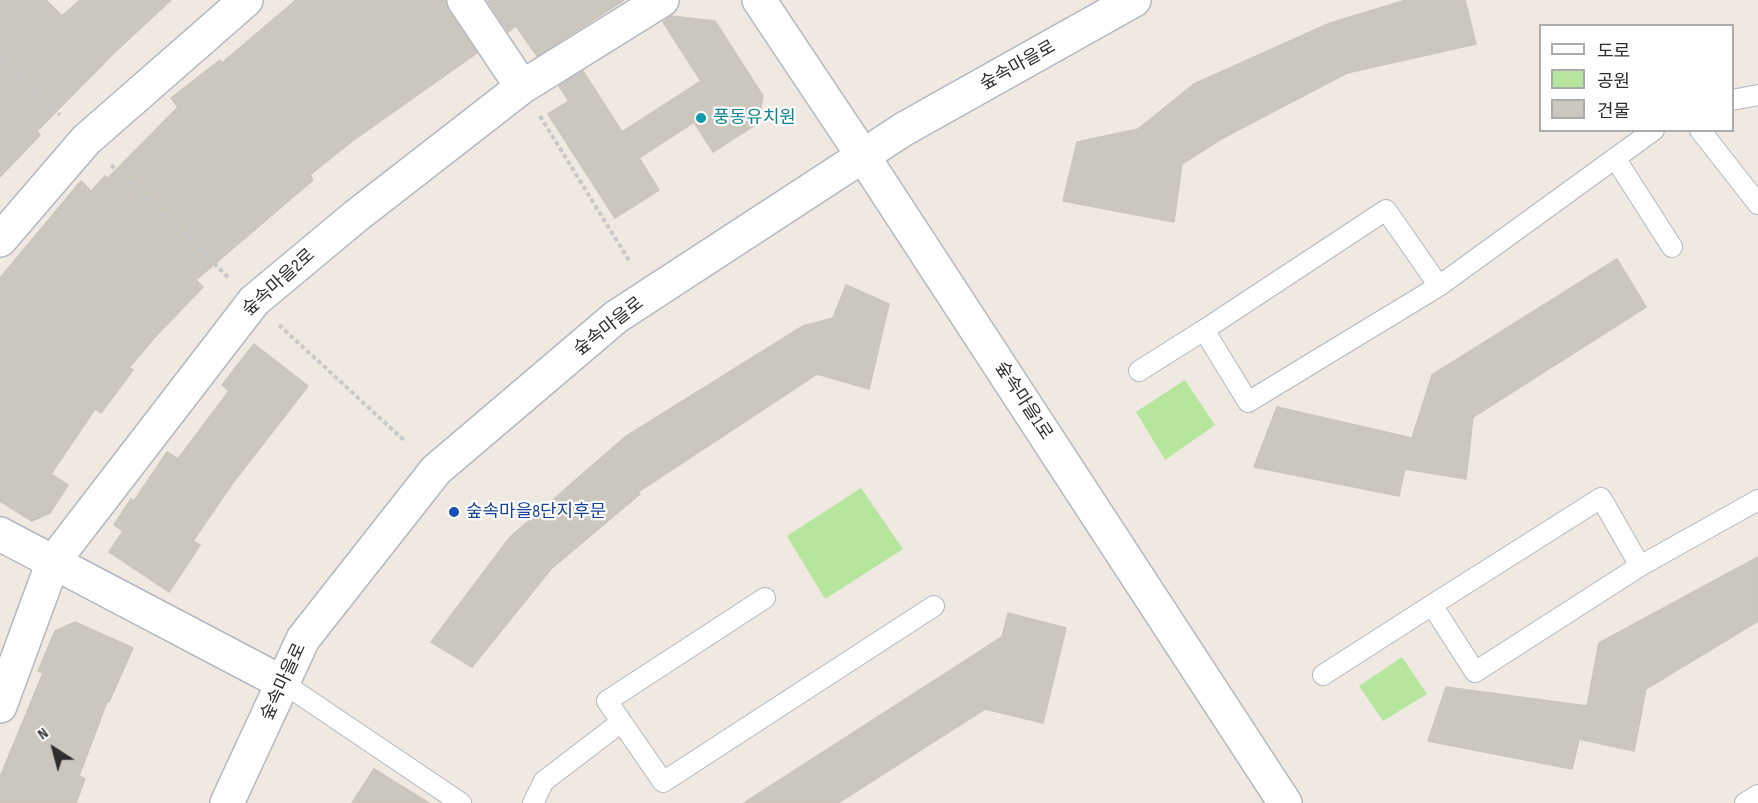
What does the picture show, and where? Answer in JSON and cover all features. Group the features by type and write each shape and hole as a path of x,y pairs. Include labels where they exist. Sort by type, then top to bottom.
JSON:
{"street":[{"path":"0,240 86,140 246,0"},
{"path":"464,0 522,87"},
{"name":"숲속마을2로","path":"0,706 53,562 254,301 356,216 522,87 662,0"},
{"name":"숲속마을1로","path":"759,0 1285,803"},
{"name":"숲속마을로","path":"227,803 303,639 436,470 616,317 914,124 1134,0"},
{"path":"0,534 283,683"}],"lane":[{"path":"1734,100 1758,95"},
{"path":"1204,330 1248,402 1439,286 1651,132"},
{"path":"1702,132 1758,204"},
{"path":"1616,158 1672,247"},
{"path":"1139,371 1386,210 1439,286"},
{"path":"1323,675 1601,498 1640,566"},
{"path":"1432,605 1475,672 1640,566 1758,500"},
{"path":"765,598 607,701 620,723 663,782 934,606"},
{"path":"283,683 461,803"},
{"path":"533,803 544,781 620,723"},
{"path":"1745,803 1758,795"}],"path":[{"path":"0,55 60,115"},
{"path":"522,87 630,262"},
{"path":"108,162 229,278"},
{"path":"279,325 406,442"}],"green space":[{"path":"1185,380 1215,425 1165,460 1136,412"},
{"path":"861,488 903,549 825,599 787,536"},
{"path":"1402,657 1427,694 1383,721 1359,686"}],"building":[{"path":"0,0 46,0 62,16 80,0 171,0 114,53 37,131 40,135 0,177"},
{"path":"296,0 445,0 448,10 477,53 351,142 310,175 313,180 196,280 203,287 129,368 133,370 101,413 95,409 51,474 68,485 50,513 32,521 0,501 0,278 81,181 91,191 105,176 108,178 178,107 171,98 220,60 222,63"},
{"path":"487,0 624,0 537,56 516,26 508,32"},
{"path":"1406,0 1465,0 1476,44 1347,73 1221,139 1182,164 1174,222 1063,201 1077,142 1138,129 1194,84 1330,23"},
{"name":"풍동유치원","path":"671,16 715,21 763,96 758,123 713,152 694,122 639,158 659,190 615,218 548,114 569,101 559,86 583,71 622,132 701,81 663,22"},
{"path":"1617,259 1646,307 1473,417 1466,479 1405,469 1399,496 1254,467 1277,407 1412,438 1432,375"},
{"path":"846,285 889,304 869,389 817,374 638,492 640,494 551,569 472,667 431,642 510,537 625,437 803,326 833,318"},
{"path":"254,344 308,386 232,484 193,541 200,545 169,592 109,552 123,531 114,525 131,499 134,501 167,452 178,459 229,391 222,385"},
{"path":"1758,557 1758,621 1646,689 1634,751 1579,739 1572,769 1428,741 1446,687 1587,706 1599,643"},
{"path":"1008,613 1066,628 1043,723 985,709 838,803 744,803 1002,637"},
{"path":"75,622 133,648 109,702 107,702 79,776 85,779 76,803 0,803 0,777 43,673 38,671 55,631"},
{"path":"374,769 429,803 352,803"}],"place":[{"name":"풍동유치원","path":"701,118"},
{"name":"숲속마을8단지후문","path":"454,512"}]}
